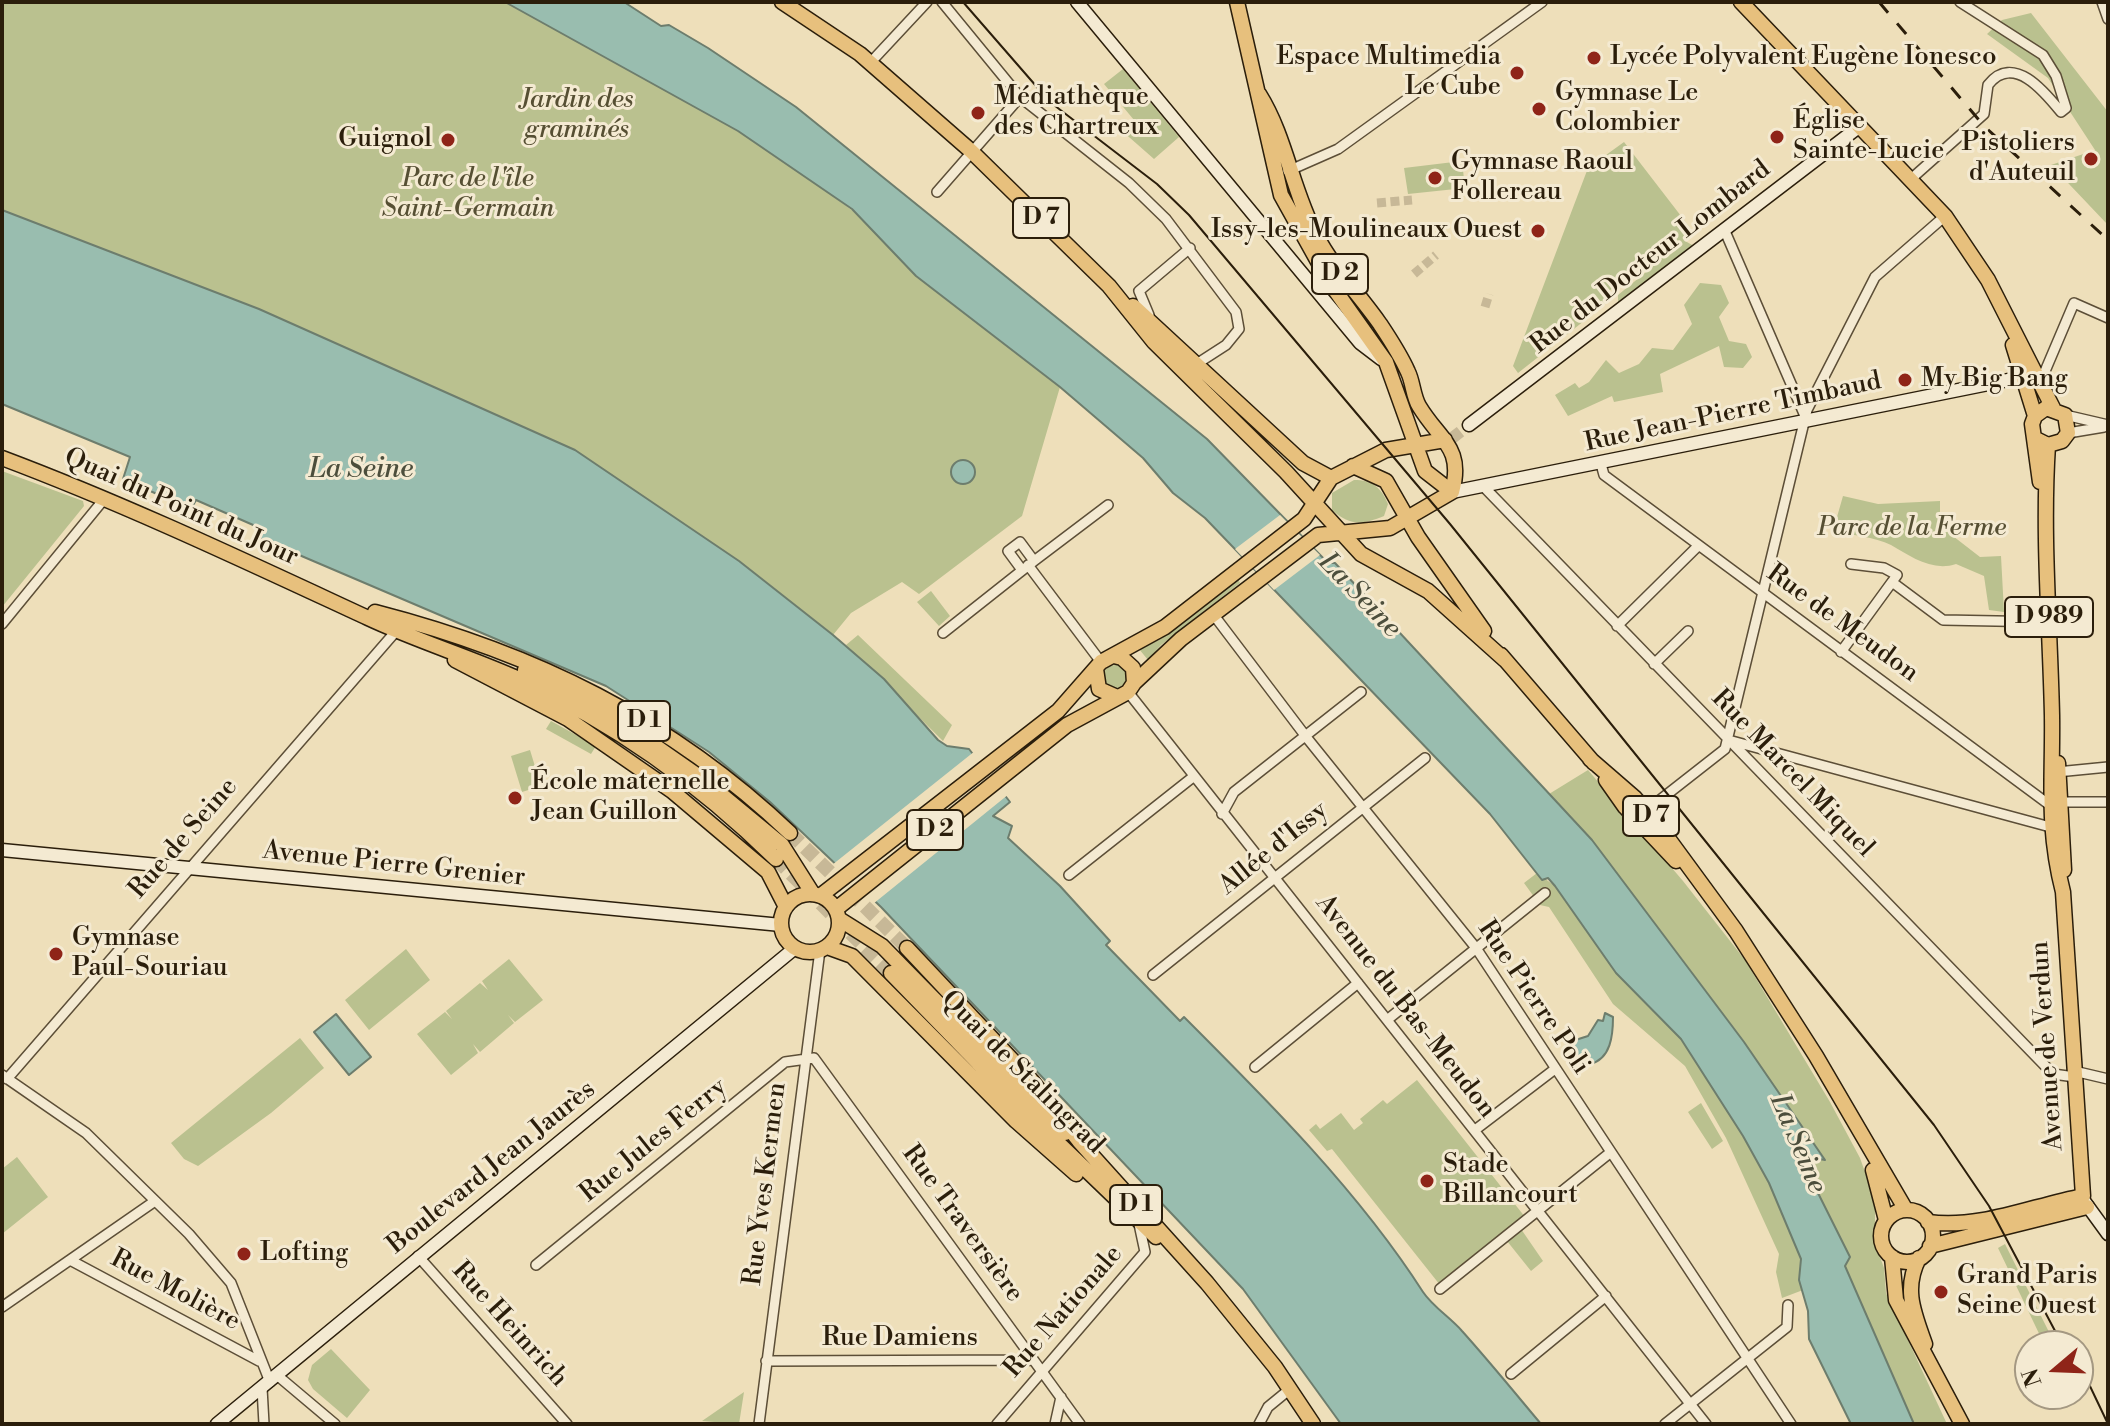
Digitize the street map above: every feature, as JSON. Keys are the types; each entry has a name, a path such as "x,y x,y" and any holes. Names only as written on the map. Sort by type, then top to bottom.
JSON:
{"main road":[{"name":"D 7","path":"782,2 871,62 971,151 1109,286 1303,463 1331,478"},
{"path":"1077,2 1360,343 1386,362"},
{"name":"D 2","path":"1237,2 1259,94 1283,172 1337,270 1379,324 1409,373 1418,405 1448,439"},
{"path":"1741,2 1945,216 1988,280 2040,383 2059,412 2068,433 2062,441 2048,445 2034,438 2032,424 2035,416 2005,317"},
{"name":"Rue du Docteur Lombard","path":"1469,425 1860,126"},
{"name":"D 2","path":"1283,172 1281,195 1309,246 1386,362 1413,444"},
{"name":"D 7","path":"1109,286 1154,342 1314,503"},
{"name":"Rue Jean-Pierre Timbaud","path":"1452,492 2023,377"},
{"path":"2035,416 2059,412"},
{"name":"Avenue de Verdun","path":"2034,438 2044,514 2052,719 2059,769 2057,817 2085,1202"},
{"path":"1126,691 1133,668 1128,661 1104,662 1099,689 1126,691 1181,639 1318,535 1342,533 1390,528 1452,492 1457,467 1448,439 1386,450 1331,478 1314,503 1342,533 1367,559 1428,591 1505,660"},
{"path":"1413,444 1425,471 1452,492"},
{"name":"Avenue de Verdun","path":"2044,514 2048,445"},
{"name":"Quai du Point du Jour","path":"2,458 105,498 397,630 442,646 554,696 637,746 743,826 778,861"},
{"path":"1353,466 1386,481 1407,519"},
{"name":"D 2","path":"816,895 844,877 1058,711 1104,662 1165,627 1304,519 1314,503"},
{"name":"D 7","path":"1407,519 1505,660 1641,814 1699,885 1772,984 1906,1210"},
{"name":"Quai du Point du Jour","path":"339,603 477,642"},
{"name":"D 1","path":"477,642 566,677 652,726 710,765 790,833"},
{"name":"D 1","path":"477,642 485,652 577,696 634,730 701,778 778,861 816,895"},
{"name":"D 2","path":"837,914 858,891 1067,725 1126,691"},
{"name":"Avenue de Verdun","path":"2052,719 2045,789 2057,817"},
{"name":"Avenue Pierre Grenier","path":"2,850 781,925"},
{"path":"778,861 786,907 781,925 788,942 795,948 824,948 837,935 837,914 816,895 798,897 786,907"},
{"name":"D 1","path":"837,914 882,946 889,971"},
{"name":"Boulevard Jean Jaurès","path":"217,1424 795,948"},
{"name":"D 1","path":"824,948 889,971 1059,1129 1079,1141"},
{"name":"D 1","path":"907,948 1032,1081 1079,1141"},
{"name":"Quai de Stalingrad","path":"889,971 1139,1224 1193,1268"},
{"name":"Quai de Stalingrad","path":"1079,1141 1193,1268 1290,1389 1313,1424"},
{"name":"D 7","path":"1864,1143 1886,1220"},
{"path":"1928,1222 1953,1225 1978,1222 2085,1202"},
{"path":"2085,1202 2108,1234"},
{"path":"1935,1370 1909,1292 1911,1274 1919,1258 1930,1246 2085,1202"},
{"path":"1919,1258 1905,1262 1892,1257 1882,1244 1886,1220 1906,1210 1916,1212 1928,1222 1932,1234 1930,1246"},
{"path":"1892,1257 1896,1300 1962,1424"},
{"path":"1945,1390 1956,1424"}],"street":[{"path":"871,62 927,2"},
{"path":"942,2 1020,97 1129,183 1190,248 1239,319 1233,338 1195,365"},
{"path":"1283,172 1338,149 1542,2"},
{"path":"1911,179 1979,120 1984,114 1988,85 1998,75 2013,73 2038,83 2061,112 2066,108 2056,76 2043,55 1960,2"},
{"path":"2102,2 2108,19"},
{"path":"937,192 1020,97"},
{"path":"1641,814 1725,749 1812,399 1875,277 1945,216"},
{"path":"1724,229 1806,419"},
{"path":"1152,322 1139,291 1190,248"},
{"path":"2040,383 2074,303 2108,318"},
{"path":"2059,412 2108,426"},
{"path":"2068,433 2108,426"},
{"name":"Rue de Meudon","path":"1601,464 1604,475 1841,652 2045,789"},
{"name":"Rue Marcel Miquel","path":"1484,487 2053,1074 2108,1079"},
{"path":"2,624 105,498"},
{"path":"943,633 1108,505"},
{"path":"1617,626 1698,546"},
{"path":"1841,652 1897,575 1884,568 1851,564"},
{"path":"1028,565 1104,662"},
{"path":"1892,582 1943,620 2049,622"},
{"name":"Rue Pierre Poli","path":"1213,614 1307,738 1476,948 1791,1424"},
{"name":"Rue de Seine","path":"5,1077 397,630"},
{"path":"1654,664 1688,631"},
{"name":"Avenue du Bas-Meudon","path":"1126,691 1692,1402 1706,1424"},
{"path":"1222,814 1234,792 1307,738 1361,692"},
{"path":"1729,740 2057,817 2108,802"},
{"path":"1754,767 1758,756 1766,750"},
{"name":"Allée d'Issy","path":"1153,975 1425,758"},
{"path":"2045,789 2059,769 2108,767"},
{"path":"1069,875 1193,777"},
{"path":"1205,791 1234,792"},
{"path":"1387,1020 1545,893"},
{"name":"Rue Yves Kermen","path":"759,1424 804,1059 824,948"},
{"path":"1255,1067 1358,983"},
{"name":"Rue Traversière","path":"804,1059 814,1058 1080,1424"},
{"name":"Rue Jules Ferry","path":"536,1265 785,1062 804,1059"},
{"path":"1475,1130 1555,1069"},
{"path":"5,1077 86,1133 155,1201 231,1283 259,1361 270,1382 335,1424"},
{"path":"1440,1289 1611,1152"},
{"path":"2,1307 155,1201"},
{"name":"Rue Nationale","path":"997,1424 1145,1252 1139,1224"},
{"name":"Rue Heinrich","path":"418,1256 567,1424"},
{"name":"Rue Molière","path":"70,1260 259,1361"},
{"path":"1511,1374 1606,1296"},
{"path":"1665,1424 1787,1327 1788,1305"},
{"name":"Rue Damiens","path":"766,1361 1033,1360"},
{"path":"264,1424 270,1382"},
{"path":"1259,1424 1268,1407 1290,1389"},
{"path":"1055,1424 1061,1397"}],"green space":[{"name":"Parc de l'île Saint-Germain","path":"2,2 505,2 738,131 810,179 865,220 916,276 1060,387 1022,516 919,594 902,582 851,613 833,635 739,561 575,450 259,309 2,210"},
{"path":"2031,13 2108,112 2107,224 2051,165 2095,150 2048,78 1987,34 2002,20"},
{"path":"1123,69 1179,137 1154,159 1121,130 1134,120 1104,84"},
{"path":"1624,142 1691,229 1685,241 1694,246 1618,303 1618,295 1662,259 1654,256 1609,291 1603,306 1518,373 1513,366 1588,168"},
{"name":"Gymnase Raoul Follereau","path":"1462,161 1465,188 1408,194 1404,168"},
{"path":"1700,283 1721,285 1729,303 1719,317 1729,341 1746,344 1752,357 1743,368 1724,367 1719,346 1660,374 1663,392 1614,402 1612,396 1568,416 1555,395 1575,383 1579,388 1589,382 1606,360 1619,373 1639,364 1652,348 1673,350 1692,324 1684,305"},
{"path":"2,471 83,501 84,506 2,607"},
{"path":"1354,480 1366,481 1379,489 1388,504 1384,516 1356,522 1332,510 1332,493"},
{"name":"Parc de la Ferme","path":"1843,496 1878,504 1940,501 1940,526 1980,557 2001,556 2004,612 1989,610 1984,576 1956,564 1930,564 1885,542 1833,531"},
{"path":"1238,579 1240,583 1161,645 1148,660 1139,649 1159,640"},
{"path":"931,591 950,616 939,626 917,602"},
{"path":"858,635 952,725 943,741 846,645"},
{"path":"1115,665 1124,668 1127,677 1124,686 1115,689 1106,686 1103,677 1106,668"},
{"path":"551,721 596,746 591,754 546,729"},
{"path":"530,750 541,786 522,792 511,756"},
{"path":"1588,770 1683,881 1745,960 1830,1102 1860,1158 1875,1200 1875,1243 1884,1268 1886,1293 1947,1424 1914,1424 1845,1266 1850,1257 1809,1175 1810,1162 1824,1158 1692,972 1622,881 1549,794"},
{"path":"1537,873 1555,886 1616,973 1681,1039 1715,1087 1769,1183 1801,1259 1799,1280 1803,1290 1782,1298 1776,1272 1779,1254 1726,1138 1685,1066 1613,1004 1549,907 1540,905 1524,883"},
{"path":"406,949 430,980 369,1030 345,1000"},
{"path":"509,959 543,1000 515,1022 508,1015 514,1023 480,1052 473,1044 478,1053 451,1075 417,1034 445,1012 452,1019 446,1011 480,983 488,990 482,981"},
{"path":"300,1038 324,1068 271,1113 198,1166 184,1159 171,1143"},
{"name":"Stade Billancourt","path":"1417,1080 1525,1217 1440,1285 1332,1149 1327,1151 1309,1130 1316,1124 1320,1129 1341,1113 1354,1130 1363,1123 1360,1119 1383,1100 1387,1104"},
{"path":"1701,1103 1723,1141 1712,1149 1688,1112"},
{"path":"17,1157 48,1197 2,1234 2,1169"},
{"path":"1521,1229 1543,1261 1531,1271 1507,1241"},
{"path":"2005,1244 2048,1330 2037,1330 1998,1248"},
{"path":"331,1349 370,1390 347,1418 313,1389 308,1380 312,1365"},
{"path":"744,1392 739,1424 702,1421"}],"water":[{"name":"La Seine","path":"505,2 624,2 661,26 669,25 708,48 796,107 1207,439 1328,563 1335,563 1592,840 1744,1042 1825,1160 1814,1158 1808,1168 1809,1175 1850,1257 1845,1266 1914,1424 1851,1424 1809,1339 1808,1311 1799,1280 1801,1259 1769,1183 1681,1039 1616,973 1555,886 1548,878 1542,880 1490,814 1205,518 1173,493 1143,458 1060,387 916,276 852,209 738,131"},
{"name":"La Seine","path":"2,210 259,309 575,450 739,561 833,635 884,679 938,740 947,746 969,749 1010,802 993,816 1012,826 1008,838 1060,886 1110,941 1106,945 1180,1021 1184,1017 1342,1183 1427,1297 1462,1331 1541,1424 1341,1424 1243,1289 881,907 770,802 709,752 606,686 257,537 260,528 196,500 191,509 123,479 130,457 2,404"},
{"path":"963,460 971,464 975,472 971,480 963,484 955,480 951,472 955,464"},
{"path":"1605,1013 1613,1017 1607,1052 1590,1064 1569,1054 1566,1043 1588,1036 1598,1020 1603,1021"},
{"path":"336,1014 371,1057 349,1075 314,1032"}],"pier":[{"path":"1280,515 1320,555 1274,590 1235,549"},
{"path":"975,751 1009,794 873,904 832,865"}],"tunnel":[{"path":"1377,203 1412,200"},
{"path":"1414,274 1436,255"},
{"path":"1485,307 1489,294"},
{"path":"1451,439 1469,425"},
{"path":"790,833 907,948"},
{"path":"776,859 891,973"}],"tram line":[{"path":"963,2 1050,102 1157,184 1189,215 1450,524 1934,1125 1989,1206 2055,1330"},
{"path":"2094,1395 2108,1424"}],"railway":[{"path":"1879,2 1984,126 2108,240"}],"place":[{"name":"Lycée Polyvalent Eugène Ionesco","path":"1594,58"},
{"name":"Espace Multimedia Le Cube","path":"1517,73"},
{"name":"Gymnase Le Colombier","path":"1539,109"},
{"name":"Médiathèque des Chartreux","path":"978,113"},
{"name":"Église Sainte-Lucie","path":"1777,137"},
{"name":"Guignol","path":"448,140"},
{"name":"Pistoliers d'Auteuil","path":"2091,159"},
{"name":"Gymnase Raoul Follereau","path":"1435,178"},
{"name":"Issy-les-Moulineaux Ouest","path":"1538,231"},
{"name":"My Big Bang","path":"1905,380"},
{"name":"École maternelle Jean Guillon","path":"515,798"},
{"name":"Gymnase Paul-Souriau","path":"56,954"},
{"name":"Stade Billancourt","path":"1427,1181"},
{"name":"Lofting","path":"244,1254"},
{"name":"Grand Paris Seine Ouest","path":"1941,1292"}],"park label":[{"name":"Jardin des graminés","path":"577,116"}]}
